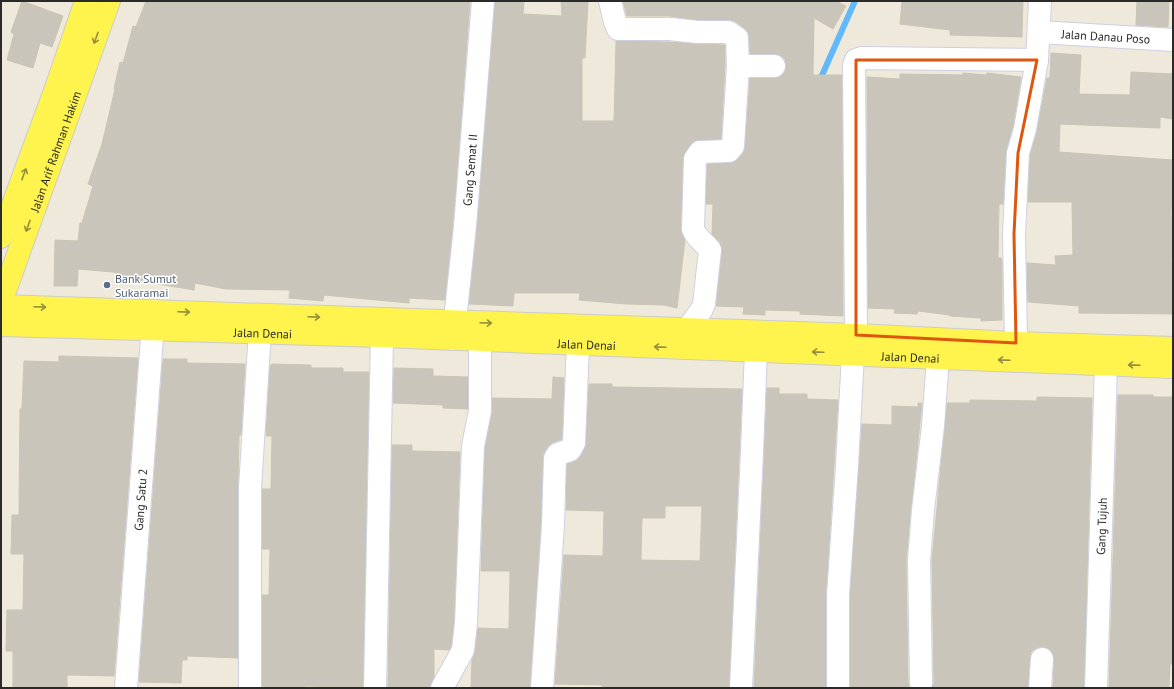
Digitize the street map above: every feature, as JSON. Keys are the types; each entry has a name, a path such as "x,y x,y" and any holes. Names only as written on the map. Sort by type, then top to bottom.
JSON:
{"main road":[{"name":"Jalan Arif Rahman Hakim","path":"1,237 56,88 86,1"},
{"name":"Jalan Arif Rahman Hakim","path":"1,302 110,1"},
{"name":"Jalan Denai","path":"1,306 153,320 854,345 938,358 1173,367"},
{"name":"Jalan Denai","path":"1,325 153,320"},
{"name":"Jalan Denai","path":"261,324 382,336 454,330 480,340 578,344 686,339 756,350 854,345 1016,343 1173,348"}],"street":[{"name":"Gang Semat II","path":"454,330 465,226 483,1"},
{"path":"610,1 618,29 670,29 697,32 728,32 737,38 738,66 733,146 729,151 700,152 695,159 693,229 695,235 706,244 710,250 702,308 686,339"},
{"path":"1016,343 1014,234 1018,153 1025,129 1037,60 1040,1"},
{"name":"Jalan Danau Poso","path":"1039,32 1173,40"},
{"path":"838,688 838,595 854,345 854,64 856,60 862,58 1037,60"},
{"path":"738,66 774,66"},
{"name":"Gang Satu 2","path":"126,688 153,320"},
{"path":"250,688 250,488 261,324"},
{"path":"375,688 382,336"},
{"path":"442,688 463,650 466,622 473,446 480,411 480,340"},
{"path":"542,688 553,525 555,458 558,454 570,450 574,443 578,344"},
{"path":"741,688 756,350"},
{"path":"922,683 919,560 923,510 933,426 938,358"},
{"name":"Gang Tujuh","path":"1096,688 1106,364"},
{"path":"1040,688 1042,659"}],"highlighted area":[{"path":"856,60 1037,60 1018,153 1014,234 1016,343 856,335"}],"building":[{"path":"22,1 63,16 52,47 40,43 33,68 7,60 14,34 11,32"},
{"path":"146,1 470,1 453,225 445,300 409,298 409,303 324,295 323,301 289,298 290,290 226,289 195,283 194,290 146,282 113,272 78,269 77,286 54,286 55,240 78,241 80,223 82,223 93,186 88,184 102,144 120,62 123,63 133,26 136,27"},
{"path":"495,1 524,1 523,14 562,16 561,1 588,1 585,58 582,58 582,121 614,121 616,41 725,45 721,139 694,141 685,152 683,158 681,229 685,240 677,308 664,305 626,304 579,300 580,293 514,293 513,306 469,304 477,227"},
{"path":"623,1 836,1 846,6 833,29 814,18 813,75 842,75 843,316 800,314 800,311 765,310 765,315 743,314 744,307 716,306 722,251 720,242 712,234 713,204 706,204 707,164 734,162 743,154 745,147 750,78 780,77 785,72 785,59 780,55 774,54 750,54 748,32 735,21 698,20 670,16 627,16"},
{"path":"902,1 1023,1 1022,37 950,35 950,30 900,24"},
{"path":"1137,1 1169,1 1168,27 1136,25"},
{"path":"1051,53 1081,55 1079,94 1130,95 1131,72 1173,74 1173,119 1160,117 1160,128 1060,124 1059,152 1173,160 1171,217 1173,217 1173,241 1171,262 1173,262 1173,314 1079,313 1079,306 1028,302 1027,263 1056,265 1055,256 1073,255 1072,202 1028,202 1030,155 1037,131 1047,78 1050,78"},
{"path":"963,73 986,75 987,73 1021,77 1013,126 1006,152 1003,204 999,204 998,258 1001,258 1002,261 1002,320 981,321 981,318 950,316 918,311 917,314 894,313 895,309 868,308 867,77 900,79 900,74 963,75"},
{"path":"59,356 138,358 114,676 67,675 67,688 13,688 13,651 6,651 7,610 23,610 24,554 11,554 12,515 19,515 20,409 22,409 24,361 59,362"},
{"path":"163,359 187,359 187,363 245,364 241,435 239,435 238,658 187,656 187,660 182,660 181,683 139,682"},
{"path":"270,365 311,365 311,368 343,368 343,372 369,372 363,688 306,686 305,688 262,688 262,595 269,595 270,549 262,549 262,489 271,489 272,436 266,436"},
{"path":"394,368 433,369 433,376 468,377 468,409 443,408 443,405 393,403"},
{"path":"553,377 564,378 562,439 548,446 543,458 541,524 530,688 471,688 472,660 475,651 478,628 509,629 510,571 481,571 485,447 492,413 492,398 552,399"},
{"path":"589,384 612,384 612,387 742,389 729,688 602,688 602,685 555,684 564,555 603,556 604,511 566,510 567,464 574,462 580,457 586,444","holes":["665,506 702,506 700,561 641,560 642,518 665,518"]},
{"path":"767,388 779,388 779,394 807,394 807,399 838,400 826,594 826,688 754,688"},
{"path":"1118,395 1153,395 1153,397 1173,397 1173,664 1170,664 1169,688 1109,688"},
{"path":"1037,397 1092,398 1084,688 1053,688 1053,654 1049,649 1042,647 1036,648 1031,652 1028,688 932,688 934,683 932,560 947,403 970,403 970,400 1037,401"},
{"path":"918,403 922,403 906,560 908,683 910,688 850,688 850,595 862,424 892,425 892,406 918,407"},
{"path":"392,445 412,445 412,451 460,452 454,622 451,646 449,650 434,649 434,678 430,688 388,688"}],"waterway":[{"path":"819,82 855,1"}],"place":[{"name":"Bank Sumut Sukaramai","path":"107,285"}]}
